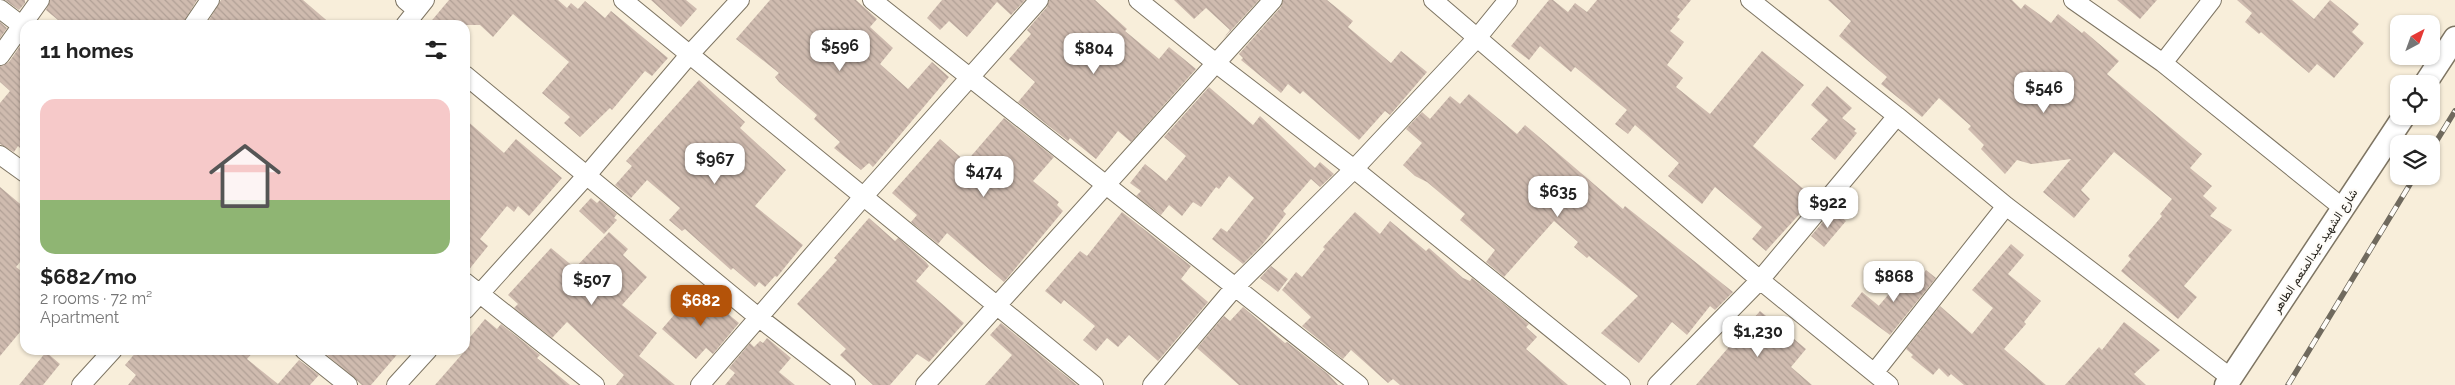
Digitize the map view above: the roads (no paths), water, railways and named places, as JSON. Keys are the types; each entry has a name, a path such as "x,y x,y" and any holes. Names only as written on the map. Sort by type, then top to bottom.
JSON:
{"street":[{"path":"25,20 40,0"},
{"path":"196,20 210,0"},
{"path":"623,0 1094,385"},
{"path":"470,305 587,175 690,54 740,0"},
{"path":"872,0 1359,385"},
{"path":"700,385 863,197 1039,0"},
{"path":"1138,0 1217,64 1354,169 1621,385"},
{"path":"925,385 1273,0"},
{"path":"1433,0 1760,280 1889,385"},
{"path":"1152,385 1235,287 1354,169 1477,38 1508,0"},
{"path":"1750,0 2229,382"},
{"path":"2073,0 2163,63 2343,208"},
{"path":"2163,63 2212,0"},
{"path":"408,20 416,3"},
{"path":"0,9 20,24"},
{"path":"0,56 20,26"},
{"path":"2431,75 2455,38"},
{"path":"470,79 758,317 846,385"},
{"path":"1657,385 1760,280 1897,116"},
{"name":"شارع الشهيد عبدالمنعم الطاهر","path":"2229,382 2398,125"},
{"path":"0,155 20,169"},
{"path":"1874,372 2006,206"},
{"path":"470,287 595,385"},
{"path":"81,385 108,355"},
{"path":"310,355 348,385"},
{"path":"396,385 423,355"}],"railway":[{"path":"2440,135 2455,111"},
{"path":"2288,385 2410,185"}]}
